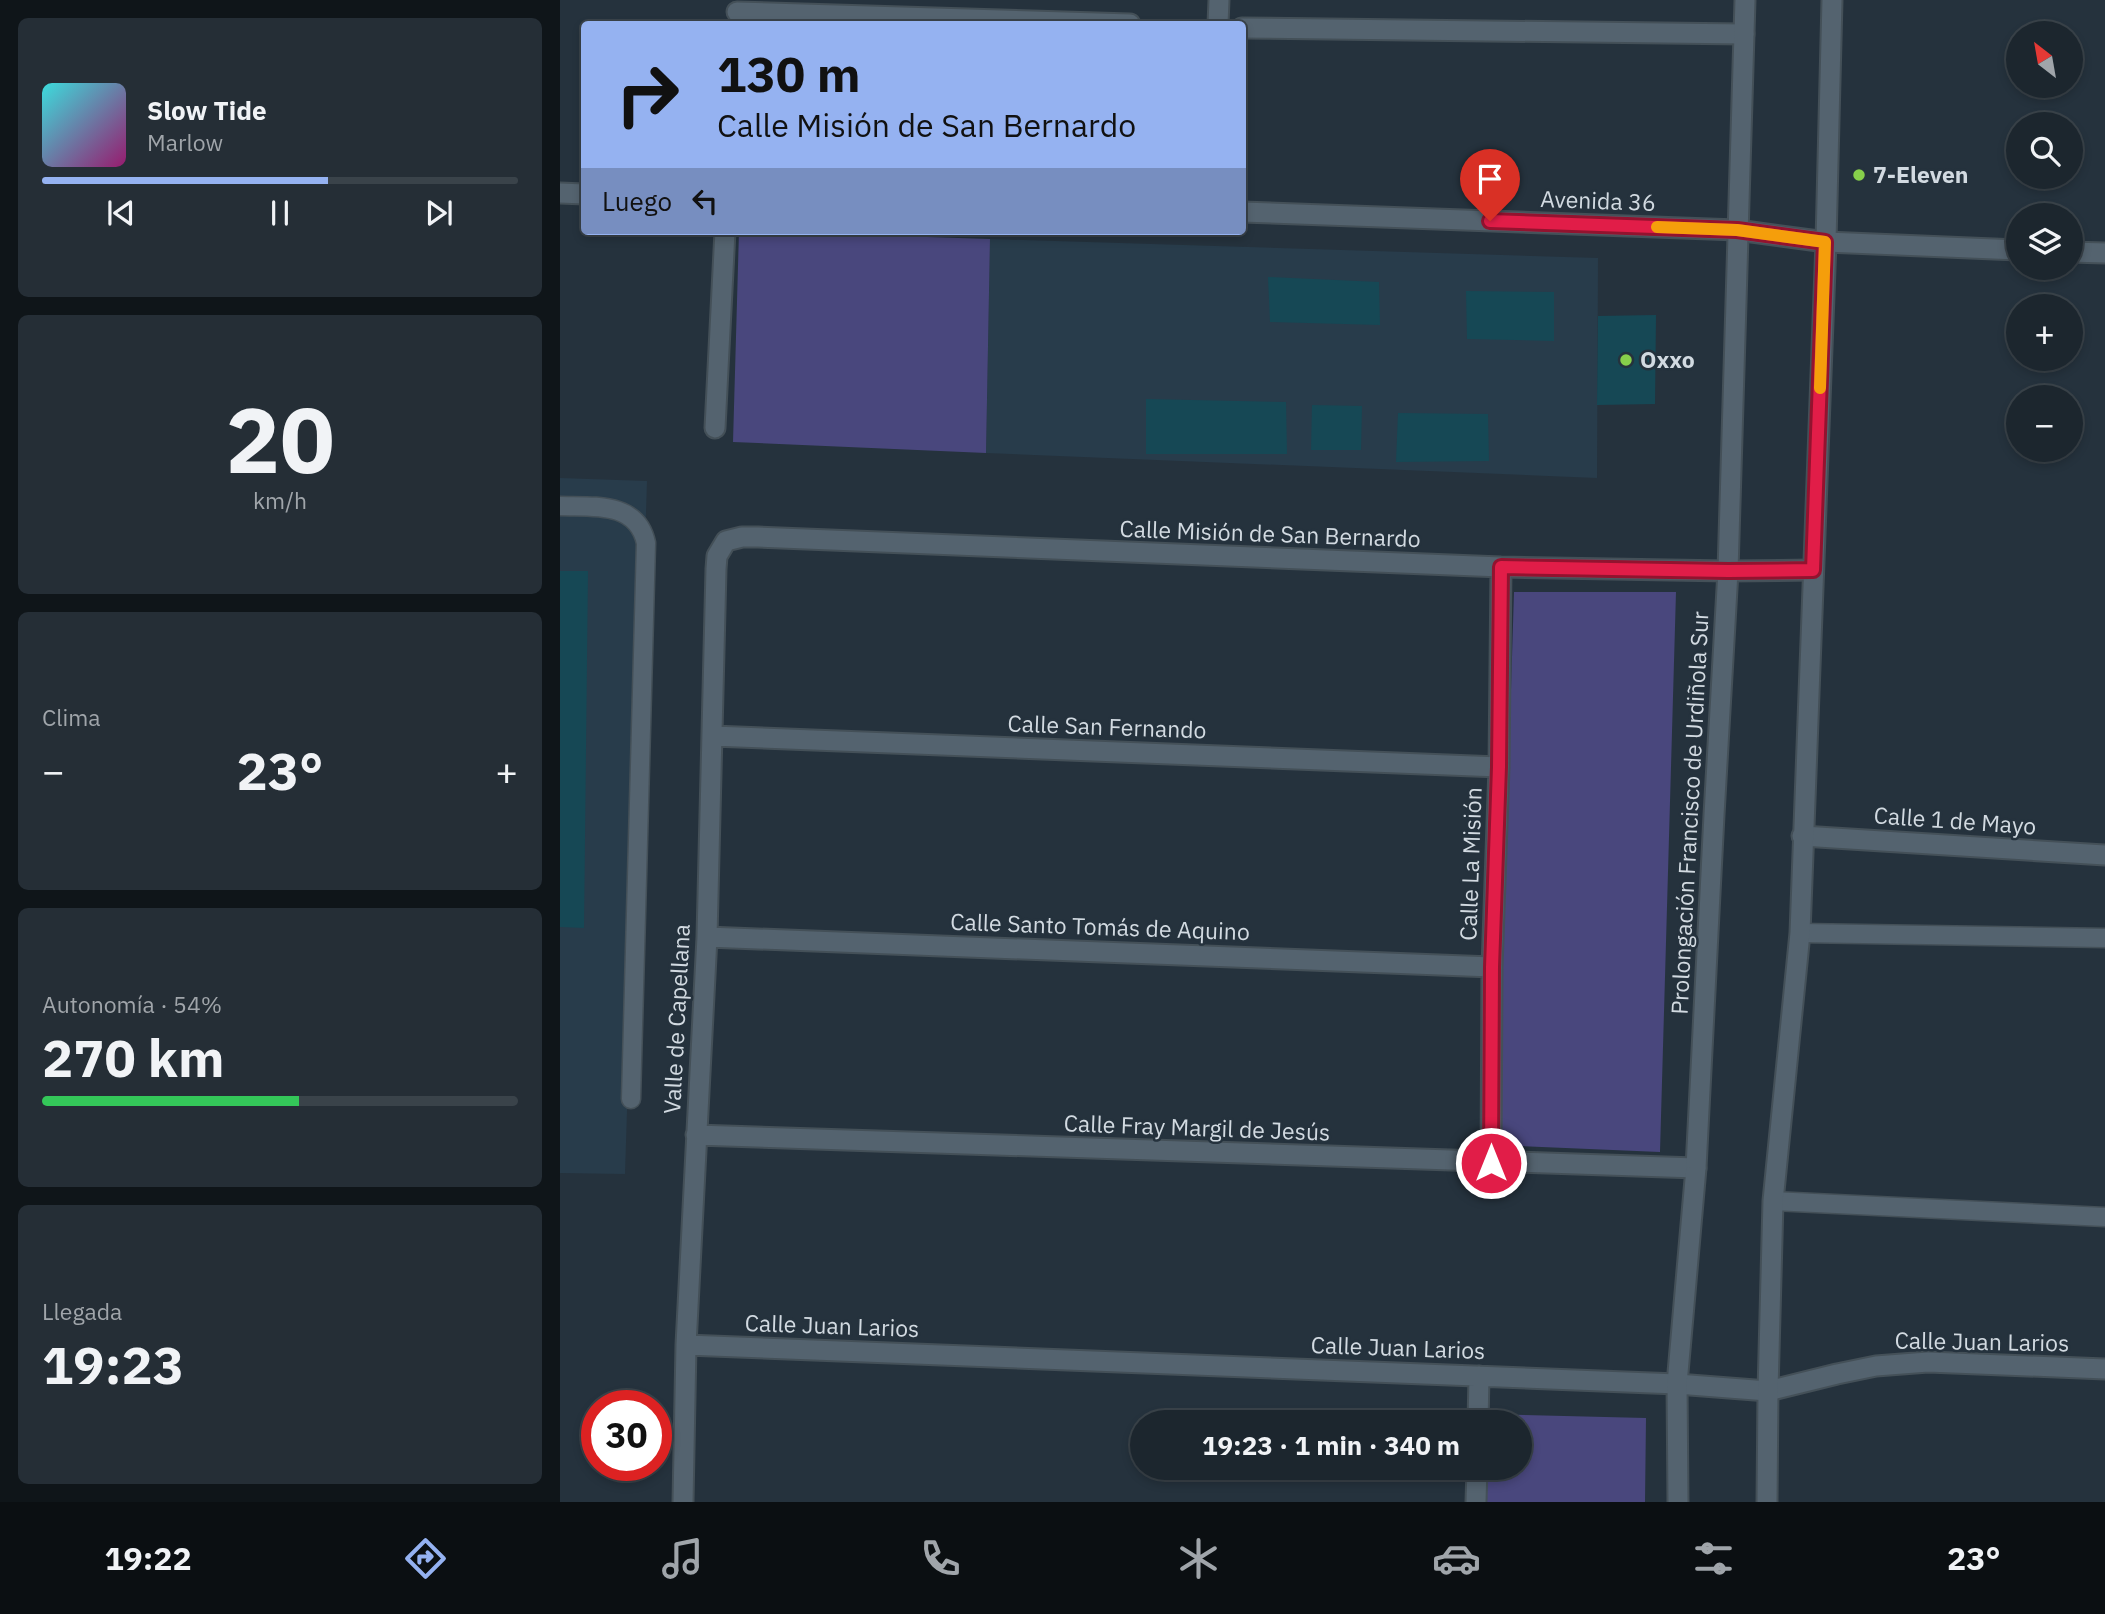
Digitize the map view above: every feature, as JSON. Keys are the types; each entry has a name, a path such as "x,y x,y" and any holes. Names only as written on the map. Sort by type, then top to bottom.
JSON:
{"street":[{"path":"1218,21 1219,0"},
{"name":"Prolongación Francisco de Urdiñola Sur","path":"1678,1502 1677,1384 1696,1168 1728,571 1745,0"},
{"path":"1767,1502 1773,1201 1800,933 1832,0"},
{"path":"737,12 1032,21"},
{"path":"1246,28 1744,34"},
{"path":"560,193 581,194"},
{"name":"Avenida 36","path":"1246,212 1737,230 1825,242 2006,250"},
{"path":"715,428 725,235"},
{"path":"2083,252 2105,253"},
{"name":"Calle Misión de San Bernardo","path":"726,541 758,537 1501,567 1813,570"},
{"name":"Valle de Capellana","path":"682,1502 686,1345 706,937 716,569 718,556 726,541"},
{"name":"Calle La Misión","path":"1491,1163 1492,967 1499,767 1501,567"},
{"name":"Calle San Fernando","path":"713,736 1499,767"},
{"name":"Calle 1 de Mayo","path":"1802,836 2105,855"},
{"name":"Calle Santo Tomás de Aquino","path":"706,937 1492,967"},
{"name":"Calle Fray Margil de Jesús","path":"696,1135 1696,1168"},
{"name":"Calle Juan Larios","path":"686,1345 1677,1384 1768,1391 1876,1366 1928,1362 2105,1369"},
{"path":"1478,1410 1479,1376"},
{"path":"1476,1502 1477,1480"}],"lane":[{"path":"560,506 607,507 623,512 636,521 646,542 631,1099"},
{"path":"1800,933 2105,938"},
{"path":"1773,1201 2105,1217"}],"shaded area":[{"path":"739,235 990,239 986,453 733,442"},
{"path":"990,239 1598,258 1597,478 986,453"},
{"path":"560,478 647,481 625,1174 560,1173"},
{"path":"1514,592 1676,592 1660,1152 1497,1145"},
{"path":"1532,1415 1646,1418 1645,1502 1482,1502 1483,1480 1532,1480"}],"building":[{"path":"1268,277 1379,282 1380,325 1270,322"},
{"path":"1466,291 1554,292 1554,341 1467,339"},
{"name":"Oxxo","path":"1656,315 1655,404 1597,405 1598,316"},
{"path":"1146,399 1286,402 1287,454 1146,454"},
{"path":"1312,405 1362,406 1361,450 1311,450"},
{"path":"1398,413 1488,414 1489,461 1396,462"},
{"path":"560,571 588,571 584,928 560,927"}],"slow traffic":[{"path":"1657,227 1737,230 1825,242 1820,388"}],"place":[{"name":"7-Eleven","path":"1859,175"},
{"name":"Oxxo","path":"1626,360"}],"route":[{"path":"1490,221 1737,230 1825,242 1813,570 1501,567 1499,767 1492,967 1491,1163"}]}
